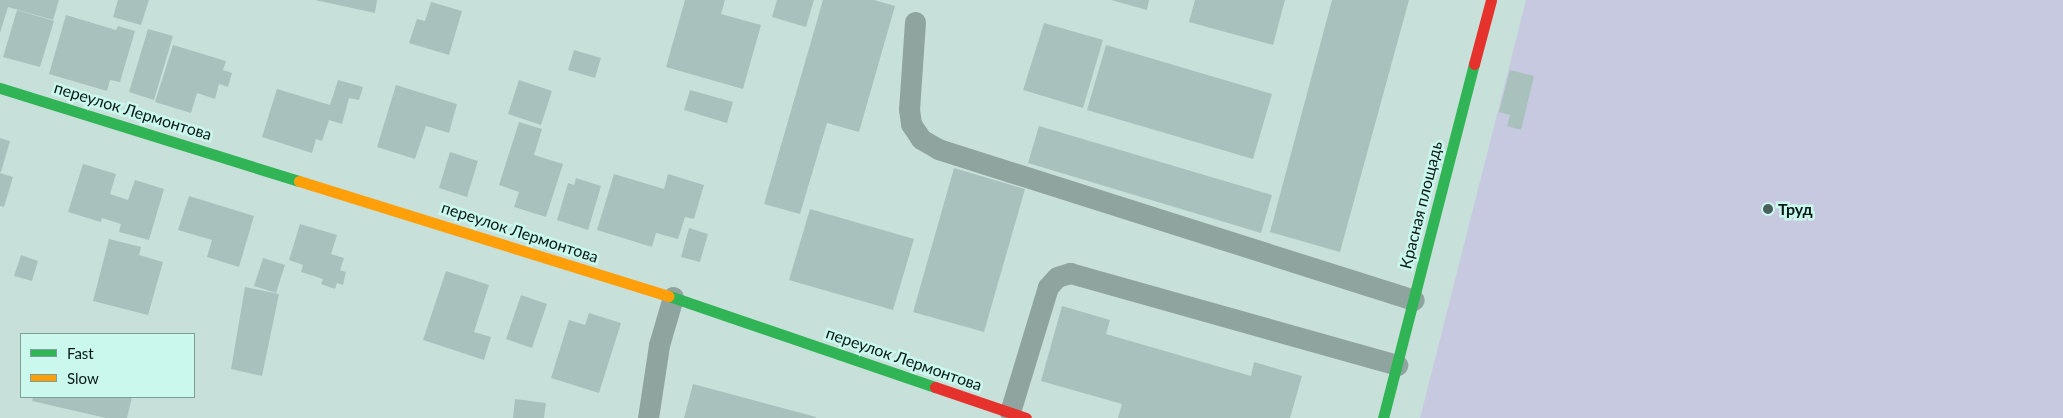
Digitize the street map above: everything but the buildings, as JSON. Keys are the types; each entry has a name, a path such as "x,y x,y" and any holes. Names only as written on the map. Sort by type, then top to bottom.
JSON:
{"street":[{"name":"Красная площадь","path":"1383,418 1491,0"},
{"name":"переулок Лермонтова","path":"0,88 673,297 1018,415"}],"lane":[{"path":"915,22 910,116 921,139 938,149 1414,300"},
{"path":"1018,415 1048,287 1057,277 1070,273 1397,366"},
{"path":"648,418 659,345 673,297"}],"shaded area":[{"name":"Труд","path":"1526,0 2063,0 2063,418 1420,418"}],"traffic: fast":[{"path":"1383,418 1474,64"},
{"path":"0,88 299,181"},
{"path":"669,296 935,387"}],"traffic: slow":[{"path":"299,181 669,296"}],"traffic: jam":[{"path":"1474,64 1491,0"},
{"path":"935,387 1026,418"}],"place":[{"name":"Труд","path":"1768,209"}]}
